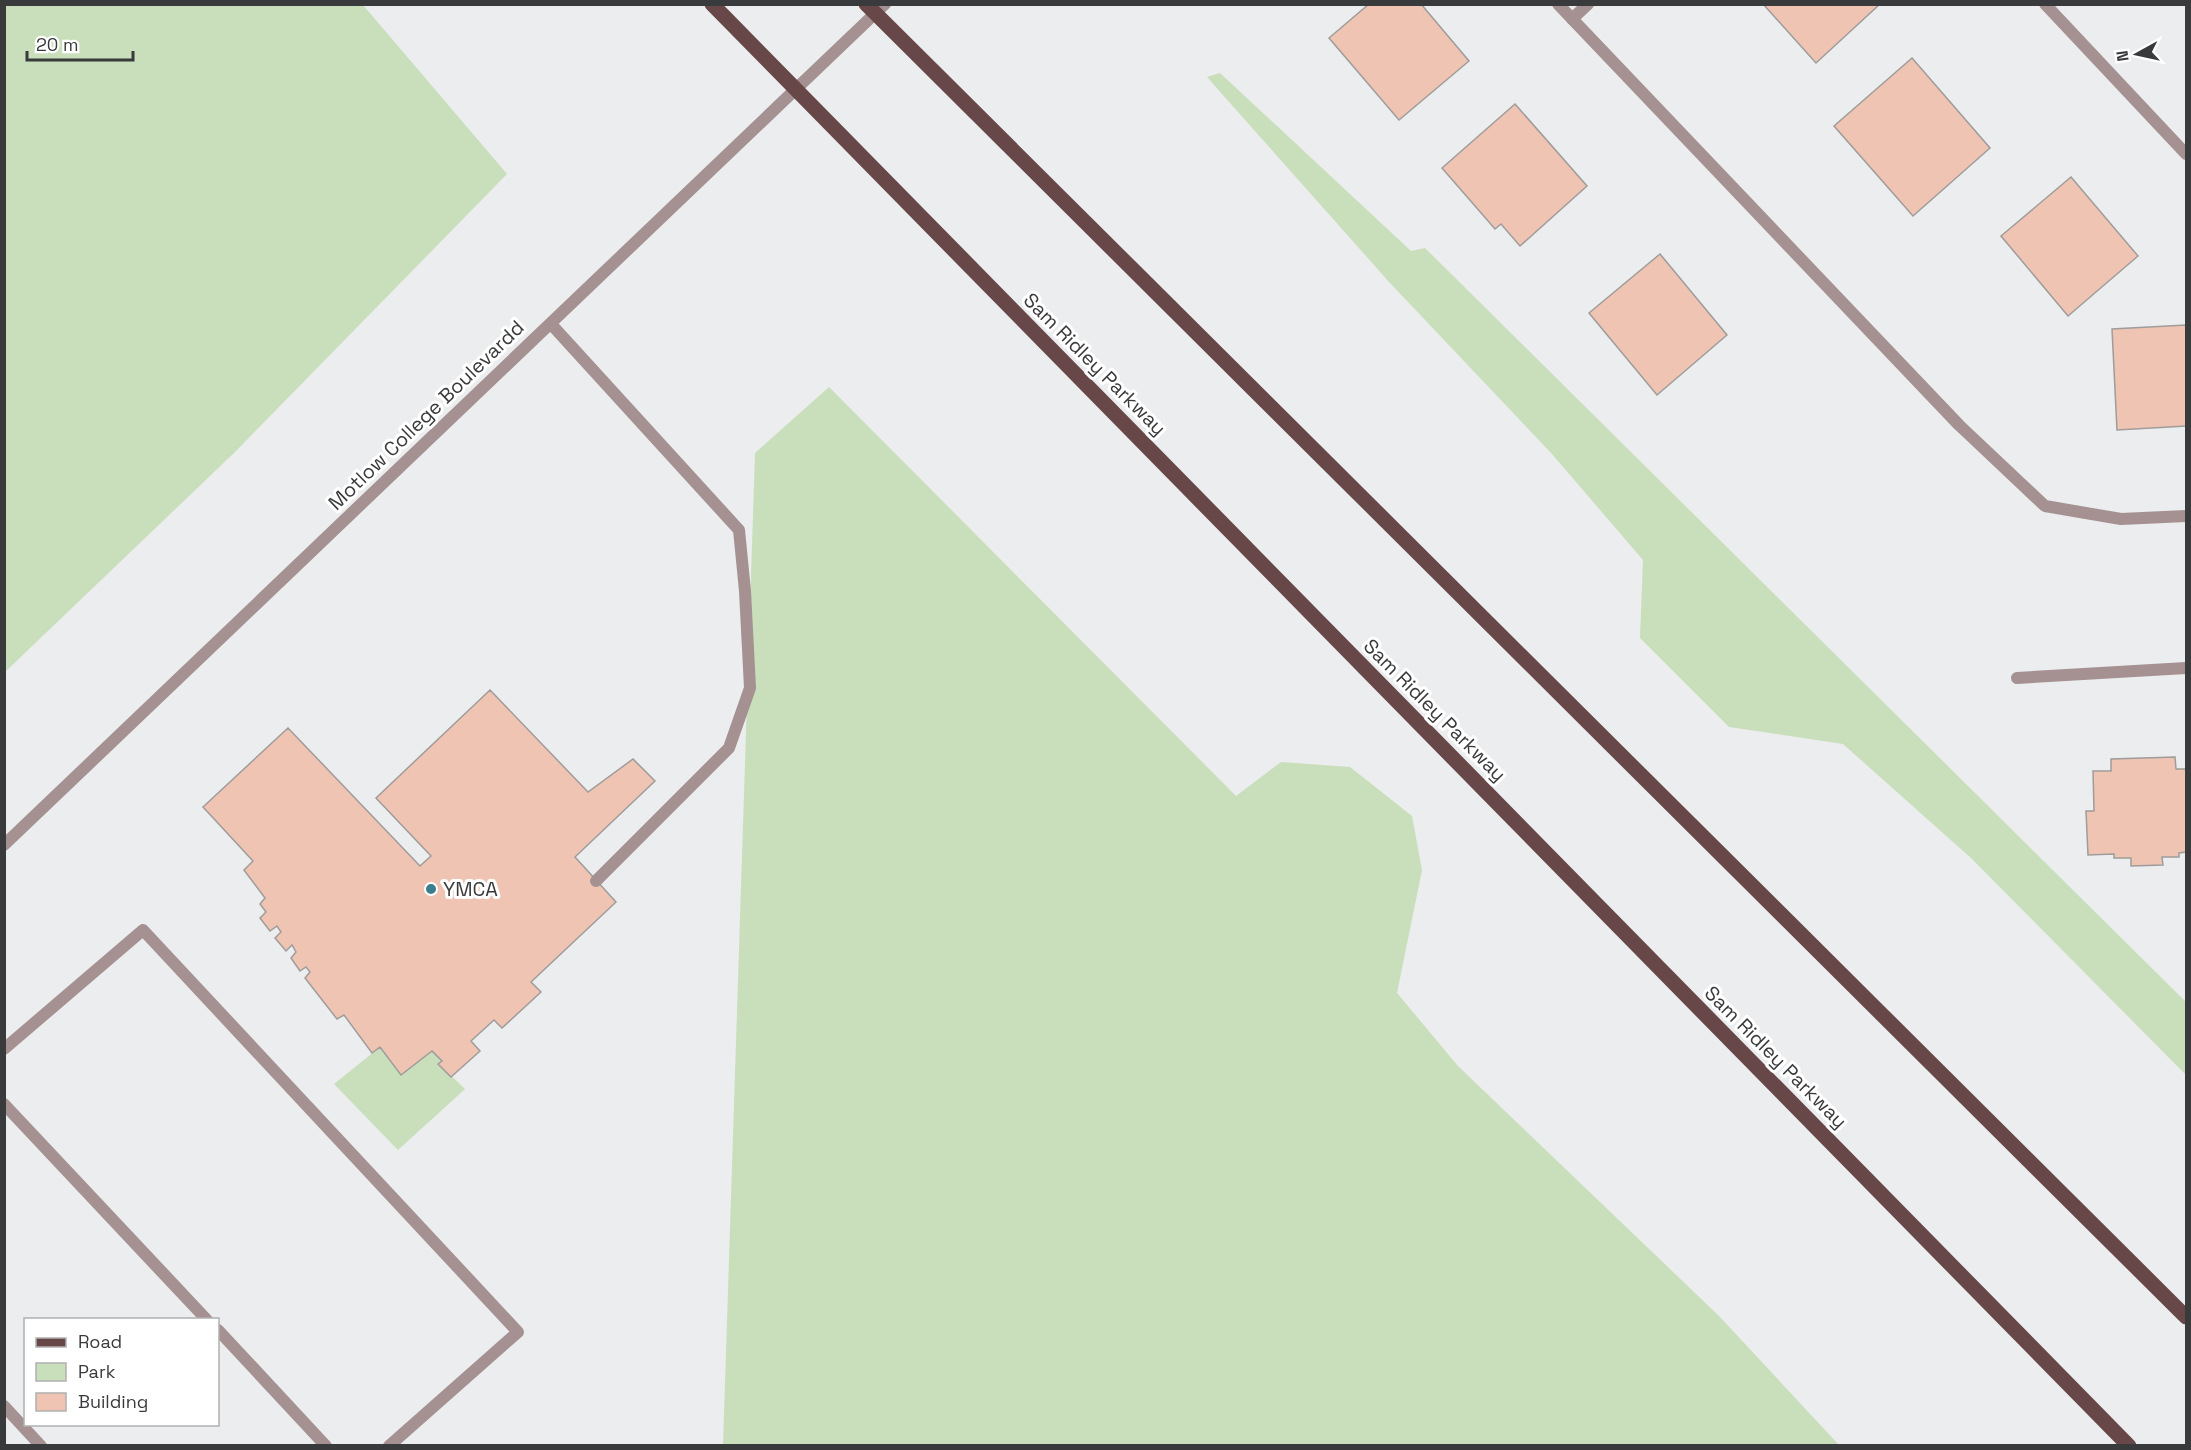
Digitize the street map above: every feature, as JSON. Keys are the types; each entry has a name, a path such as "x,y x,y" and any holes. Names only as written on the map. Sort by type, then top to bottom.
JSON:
{"main road":[{"name":"Sam Ridley Parkway","path":"712,4 2129,1446"},
{"path":"876,8 2187,1317"}],"street":[{"path":"1558,4 1959,425 2045,506 2121,519 2187,516"},
{"path":"1572,19 1588,4"},
{"path":"2045,4 2187,154"},
{"name":"Motlow College Boulevardd","path":"4,845 551,324 876,8"},
{"path":"551,324 739,530 745,591 750,688 729,748 597,881"},
{"path":"2017,678 2187,668"},
{"path":"4,1049 142,930 518,1332 389,1446"},
{"path":"4,1104 205,1318"},
{"path":"219,1331 326,1446"},
{"path":"4,1406 41,1446"}],"green space":[{"path":"5,4 363,5 507,174 235,452 5,672"},
{"path":"1220,73 1411,251 1425,248 2186,1002 2186,1075 1971,858 1843,744 1729,727 1640,638 1643,560 1552,454 1390,283 1207,77"},
{"path":"829,387 1236,796 1281,762 1350,767 1412,816 1422,870 1397,993 1458,1066 1719,1316 1839,1445 723,1446 755,453"},
{"path":"380,1047 401,1075 432,1051 442,1061 439,1064 465,1089 398,1150 334,1084"}],"building":[{"path":"1369,4 1421,4 1469,61 1399,120 1329,38"},
{"path":"1763,4 1880,4 1816,63"},
{"path":"1912,58 1990,148 1913,216 1834,126"},
{"path":"1515,104 1587,186 1520,246 1501,224 1495,229 1442,168"},
{"path":"2071,177 2138,256 2068,316 2001,236"},
{"path":"1660,254 1727,335 1657,395 1589,313"},
{"path":"2186,325 2186,426 2117,430 2112,329"},
{"name":"YMCA","path":"490,690 588,792 633,759 655,781 575,857 616,902 531,982 541,992 502,1028 494,1020 471,1041 480,1051 451,1077 438,1064 442,1061 432,1051 401,1075 380,1047 372,1053 344,1015 337,1019 305,978 310,972 306,967 300,971 291,958 296,952 292,945 286,951 275,938 281,932 277,926 270,931 260,918 266,912 260,904 265,898 244,870 253,861 203,807 288,728 420,866 431,856 376,798"},
{"path":"2175,757 2176,769 2186,769 2186,852 2179,853 2179,857 2162,857 2163,865 2131,866 2131,858 2114,858 2114,854 2088,855 2086,811 2094,811 2093,771 2111,771 2111,759"}],"place":[{"name":"YMCA","path":"431,889"}]}
